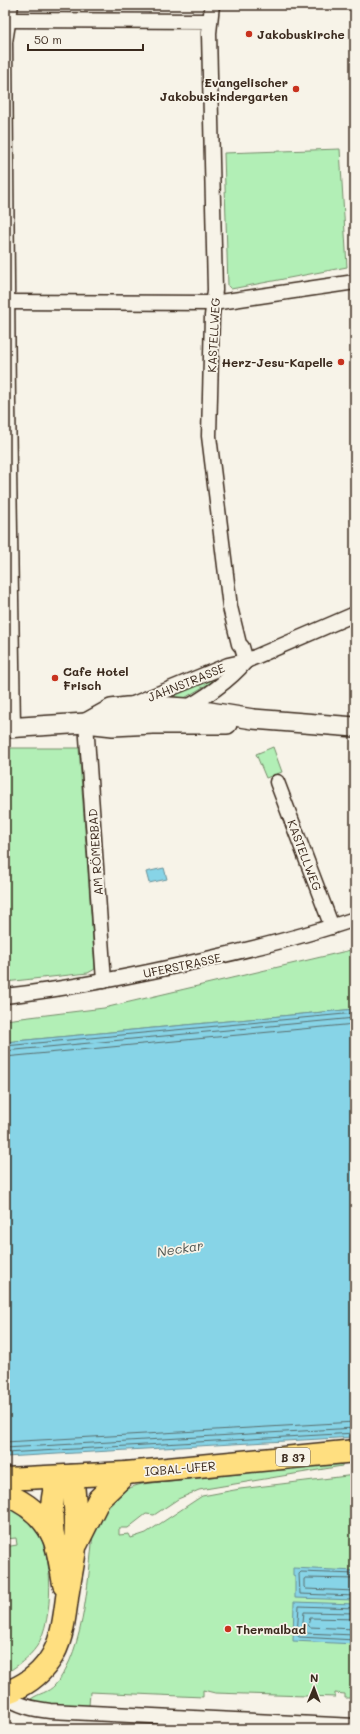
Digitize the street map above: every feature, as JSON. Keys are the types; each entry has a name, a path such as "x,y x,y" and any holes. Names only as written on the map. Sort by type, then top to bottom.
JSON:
{"main road":[{"name":"IQBAL-UFER","path":"5,1480 126,1473 355,1451"},
{"path":"75,1546 99,1499 126,1473"},
{"path":"64,1477 54,1491 50,1516 67,1597"},
{"path":"5,1694 25,1684 42,1669 49,1661 59,1641 75,1546 75,1502 64,1477"},
{"path":"5,1494 26,1505 38,1516 53,1536"}],"street":[{"path":"9,728 5,42 11,5"},
{"name":"KASTELLWEG","path":"212,5 210,21 215,290 212,316 209,436 230,607 239,644 242,647 246,661"},
{"path":"8,20 210,21"},
{"path":"7,302 213,303 355,282"},
{"name":"JAHNSTRASSE","path":"128,707 228,666 246,661 355,614"},
{"name":"JAHNSTRASSE","path":"9,728 86,723 113,726 153,724 192,705 236,674 246,661"},
{"name":"JAHNSTRASSE","path":"86,723 110,709 128,707 185,708"},
{"path":"185,708 253,719 355,727"},
{"path":"153,724 220,725 253,719"},
{"name":"AM RÖMERBAD","path":"86,723 104,981"},
{"name":"KASTELLWEG","path":"278,782 332,927"},
{"name":"UFERSTRASSE","path":"5,996 104,981 179,966 249,950 332,927 355,919"},
{"path":"5,1694 14,1702 32,1709 152,1723 355,1726"}],"green space":[{"path":"340,149 347,267 231,289 228,286 224,153"},
{"path":"232,670 176,703 158,702"},
{"path":"273,747 282,772 266,778 256,754"},
{"path":"5,748 79,748 95,969 88,973 5,982"},
{"path":"355,949 355,1009 5,1042 5,1020 104,1008"},
{"name":"Thermalbad","path":"342,1463 342,1466 199,1490 178,1499 154,1515 146,1514 128,1528 119,1528 119,1535 129,1534 131,1538 146,1533 202,1496 240,1489 355,1475 355,1694 353,1694 353,1698 345,1698 345,1694 335,1693 335,1697 215,1693 203,1690 203,1697 90,1692 89,1706 34,1704 31,1702 31,1699 49,1690 55,1685 65,1670 80,1630 88,1585 94,1523 102,1509 120,1493 142,1484"},
{"path":"5,1504 22,1514 31,1522 42,1539 49,1570 50,1587 47,1620 43,1634 37,1646 27,1658 5,1674 5,1547 17,1545 16,1538 5,1539"}],"water":[{"path":"164,868 167,879 149,883 146,872"},
{"name":"Neckar","path":"355,1009 355,1437 5,1457 5,1042"},
{"path":"293,1568 355,1571 355,1600 295,1598 295,1577 293,1576"},
{"path":"294,1602 355,1604 355,1644 293,1641"}],"place":[{"name":"Jakobuskirche","path":"249,34"},
{"name":"Evangelischer Jakobuskindergarten","path":"296,89"},
{"name":"Herz-Jesu-Kapelle","path":"341,362"},
{"name":"Cafe Hotel Frisch","path":"55,678"},
{"name":"Thermalbad","path":"228,1629"}]}
